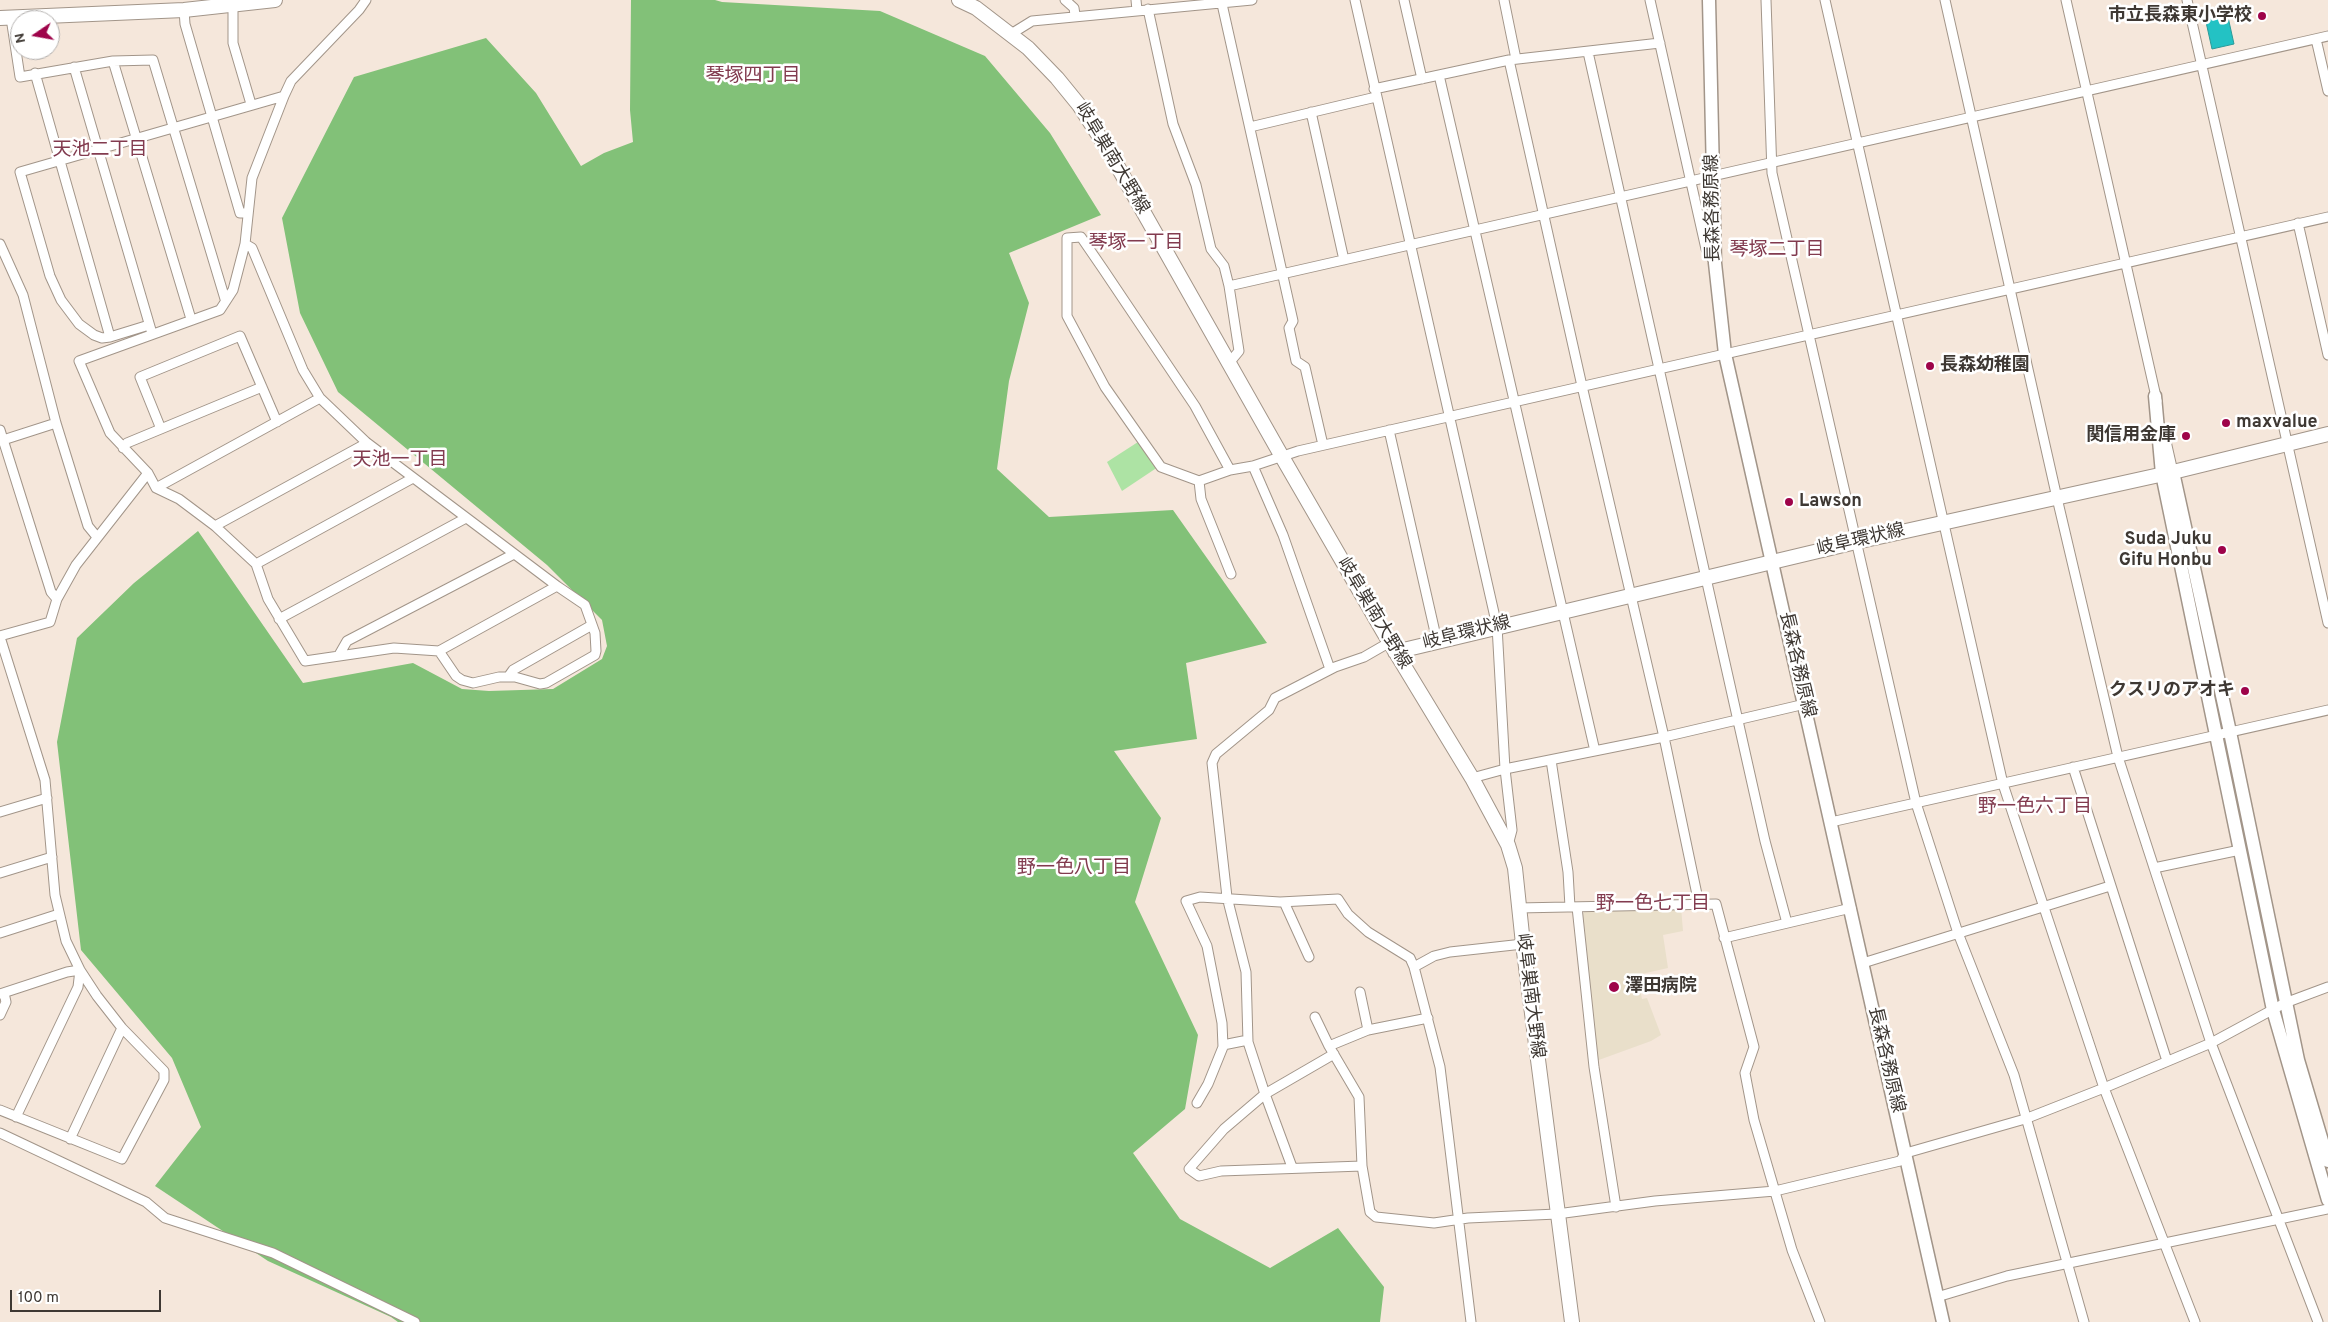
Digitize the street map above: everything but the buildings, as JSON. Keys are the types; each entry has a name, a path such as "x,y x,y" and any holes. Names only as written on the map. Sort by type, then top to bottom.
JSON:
{"main road":[{"path":"5,18 184,10 276,0"},
{"name":"岐阜巣南大野線","path":"959,0 976,8 1011,34 1057,78 1080,105 1110,153 1280,455 1392,647 1472,778 1508,845 1515,868 1522,944 1572,1322"},
{"name":"岐阜環状線","path":"1392,647 1436,641 1856,542 2168,473 2328,434"}],"street":[{"path":"284,96 20,172 50,276 61,300 79,324 94,335 102,338 151,329 220,310 225,299 233,290 244,244 252,178 284,96 292,81 366,0"},
{"path":"1065,0 1074,8 1076,15"},
{"path":"1136,0 1137,10"},
{"path":"1011,34 1032,21 1076,15 1252,0"},
{"path":"1354,0 1497,626 1505,769 1512,830 1508,845"},
{"path":"1404,0 1422,79"},
{"path":"1504,0 1512,60 1544,214 1664,737 1699,904"},
{"path":"1650,0 1706,249 1715,263"},
{"name":"長森各務原線","path":"1709,0 1715,263 1725,354 1864,963 1943,1322"},
{"path":"1766,0 1772,173 1916,804 1958,933 2014,1074 2084,1322"},
{"path":"1825,0 2003,784 2104,1088 2195,1322"},
{"path":"1945,0 2057,498 2118,757 2211,1043 2318,1322"},
{"path":"2066,0 2155,396 2215,736 2273,1010 2328,1200"},
{"path":"2187,0 2242,236 2328,623"},
{"path":"1222,4 1294,321 1289,328 1296,361 1306,367 1323,446"},
{"path":"233,5 233,43 252,104"},
{"path":"1148,9 1173,124 1196,185 1211,249 1224,266 1229,286 1239,351 1229,363"},
{"path":"184,10 185,24 240,213 248,213"},
{"path":"5,18 20,78 35,73 113,61 153,60 225,299"},
{"path":"1229,286 2328,36"},
{"path":"2316,39 2328,91"},
{"path":"1250,127 1312,112 1422,79 1512,60 1660,43"},
{"path":"1588,52 1765,841 1787,923"},
{"path":"113,61 191,319"},
{"path":"74,67 151,329"},
{"path":"35,73 110,337"},
{"path":"1439,75 1595,751"},
{"path":"1312,112 1344,260"},
{"path":"1230,470 1195,406 1081,237 1067,238 1067,316 1101,379 1161,467 1199,481 1230,470 1253,466 1280,455 2328,217"},
{"path":"2298,223 2328,355"},
{"path":"244,244 252,248 303,370 320,398 367,443 585,605 595,633 595,655 546,683 540,684 508,677 472,683 462,680 456,676 439,652"},
{"path":"1,250 23,295 56,423 88,526 97,537"},
{"path":"151,329 79,361 110,433 148,473 156,488 179,499 216,526 256,564 268,599 305,661 394,648 439,652 557,586"},
{"path":"161,429 140,377 240,336 277,422"},
{"path":"123,448 127,443 262,387"},
{"path":"156,488 320,398"},
{"path":"2,440 56,423"},
{"path":"0,430 51,592 57,599"},
{"path":"1389,430 1436,641"},
{"path":"216,526 367,443"},
{"path":"1253,466 1284,535 1330,669"},
{"path":"0,1110 122,1159 164,1080 164,1070 122,1028 80,970 66,941 59,914 45,780 0,637 50,622 57,599 76,565 148,473"},
{"path":"2168,473 2230,732 2298,1060 2328,1161"},
{"path":"256,564 413,478"},
{"path":"1199,481 1201,499 1231,574"},
{"path":"279,619 466,518"},
{"path":"339,655 347,641 514,554"},
{"path":"508,677 513,670 592,625"},
{"path":"1292,1167 1264,1094 1248,1040 1246,972 1226,897 1212,763 1216,754 1228,742 1269,710 1275,698 1330,669 1392,647"},
{"path":"1472,778 1505,769 1664,737 1805,704"},
{"path":"1831,822 2328,710"},
{"path":"1551,760 1574,907 1594,1067 1616,1207"},
{"path":"2073,767 2167,1061"},
{"path":"0,812 47,798"},
{"path":"2154,868 2240,850"},
{"path":"0,873 52,857"},
{"path":"1864,963 2110,886"},
{"path":"1197,1104 1208,1084 1223,1045 1222,1023 1207,946 1186,901 1200,897 1226,897 1284,902 1338,899 1348,914 1362,926 1410,958 1414,967 1440,1067 1471,1322"},
{"path":"1284,902 1309,957"},
{"path":"1518,908 1716,904 1754,1047 1744,1074 1754,1120 1792,1250 1820,1322"},
{"path":"1724,938 1851,908"},
{"path":"0,933 59,914"},
{"path":"1414,967 1434,956 1450,952 1522,944"},
{"path":"0,1015 6,1002 2,993 67,972 80,970"},
{"path":"16,1117 78,987 80,970"},
{"path":"1316,1017 1332,1050 1360,1097 1362,1166 1370,1212 1376,1217 1434,1223 1460,1221 1468,1218 1558,1214 1655,1201 1775,1191 1900,1161 1906,1153 2026,1119 2104,1088 2211,1043 2286,1003 2328,987"},
{"path":"1360,992 1368,1030"},
{"path":"1362,1166 1221,1171 1199,1176 1190,1169 1224,1129 1264,1094 1332,1050 1368,1030 1428,1018"},
{"path":"70,1139 122,1028"},
{"path":"1223,1045 1248,1040"},
{"path":"0,1133 146,1202 165,1218 273,1253 415,1322"},
{"path":"1937,1297 2007,1276 2328,1209"}],"shaded area":[{"name":"澤田病院","path":"1681,907 1683,931 1663,935 1668,968 1637,975 1642,999 1647,998 1661,1035 1651,1041 1596,1061 1581,917 1584,912"}],"green space":[{"path":"631,0 715,0 722,2 880,11 985,56 1050,133 1101,215 1009,253 1029,303 1009,381 997,469 1049,517 1173,510 1267,643 1186,663 1197,739 1114,751 1161,818 1135,902 1198,1035 1185,1109 1133,1153 1180,1219 1270,1268 1338,1228 1384,1287 1380,1322 398,1322 391,1317 268,1261 155,1186 201,1127 172,1058 81,950 57,742 77,638 134,583 198,531 303,683 413,663 462,689 489,691 553,689 602,659 607,646 602,620 547,565 338,392 300,313 282,218 354,77 486,38 536,93 581,166 604,153 633,142 630,110"},
{"path":"1138,442 1158,467 1122,491 1107,462"}],"water":[{"path":"2226,8 2234,44 2212,49 2204,13"}],"place":[{"name":"市立長森東小学校","path":"2262,16"},
{"name":"長森幼稚園","path":"1930,366"},
{"name":"maxvalue","path":"2226,423"},
{"name":"関信用金庫","path":"2186,436"},
{"name":"Lawson","path":"1789,502"},
{"name":"Suda Juku Gifu Honbu","path":"2222,550"},
{"name":"クスリのアオキ","path":"2245,691"},
{"name":"澤田病院","path":"1614,987"}],"district":[{"name":"琴塚四丁目","path":"753,77"},
{"name":"天池二丁目","path":"100,151"},
{"name":"琴塚一丁目","path":"1136,244"},
{"name":"琴塚二丁目","path":"1777,251"},
{"name":"天池一丁目","path":"400,461"},
{"name":"野一色六丁目","path":"2035,808"},
{"name":"野一色八丁目","path":"1074,869"},
{"name":"野一色七丁目","path":"1653,905"}]}
